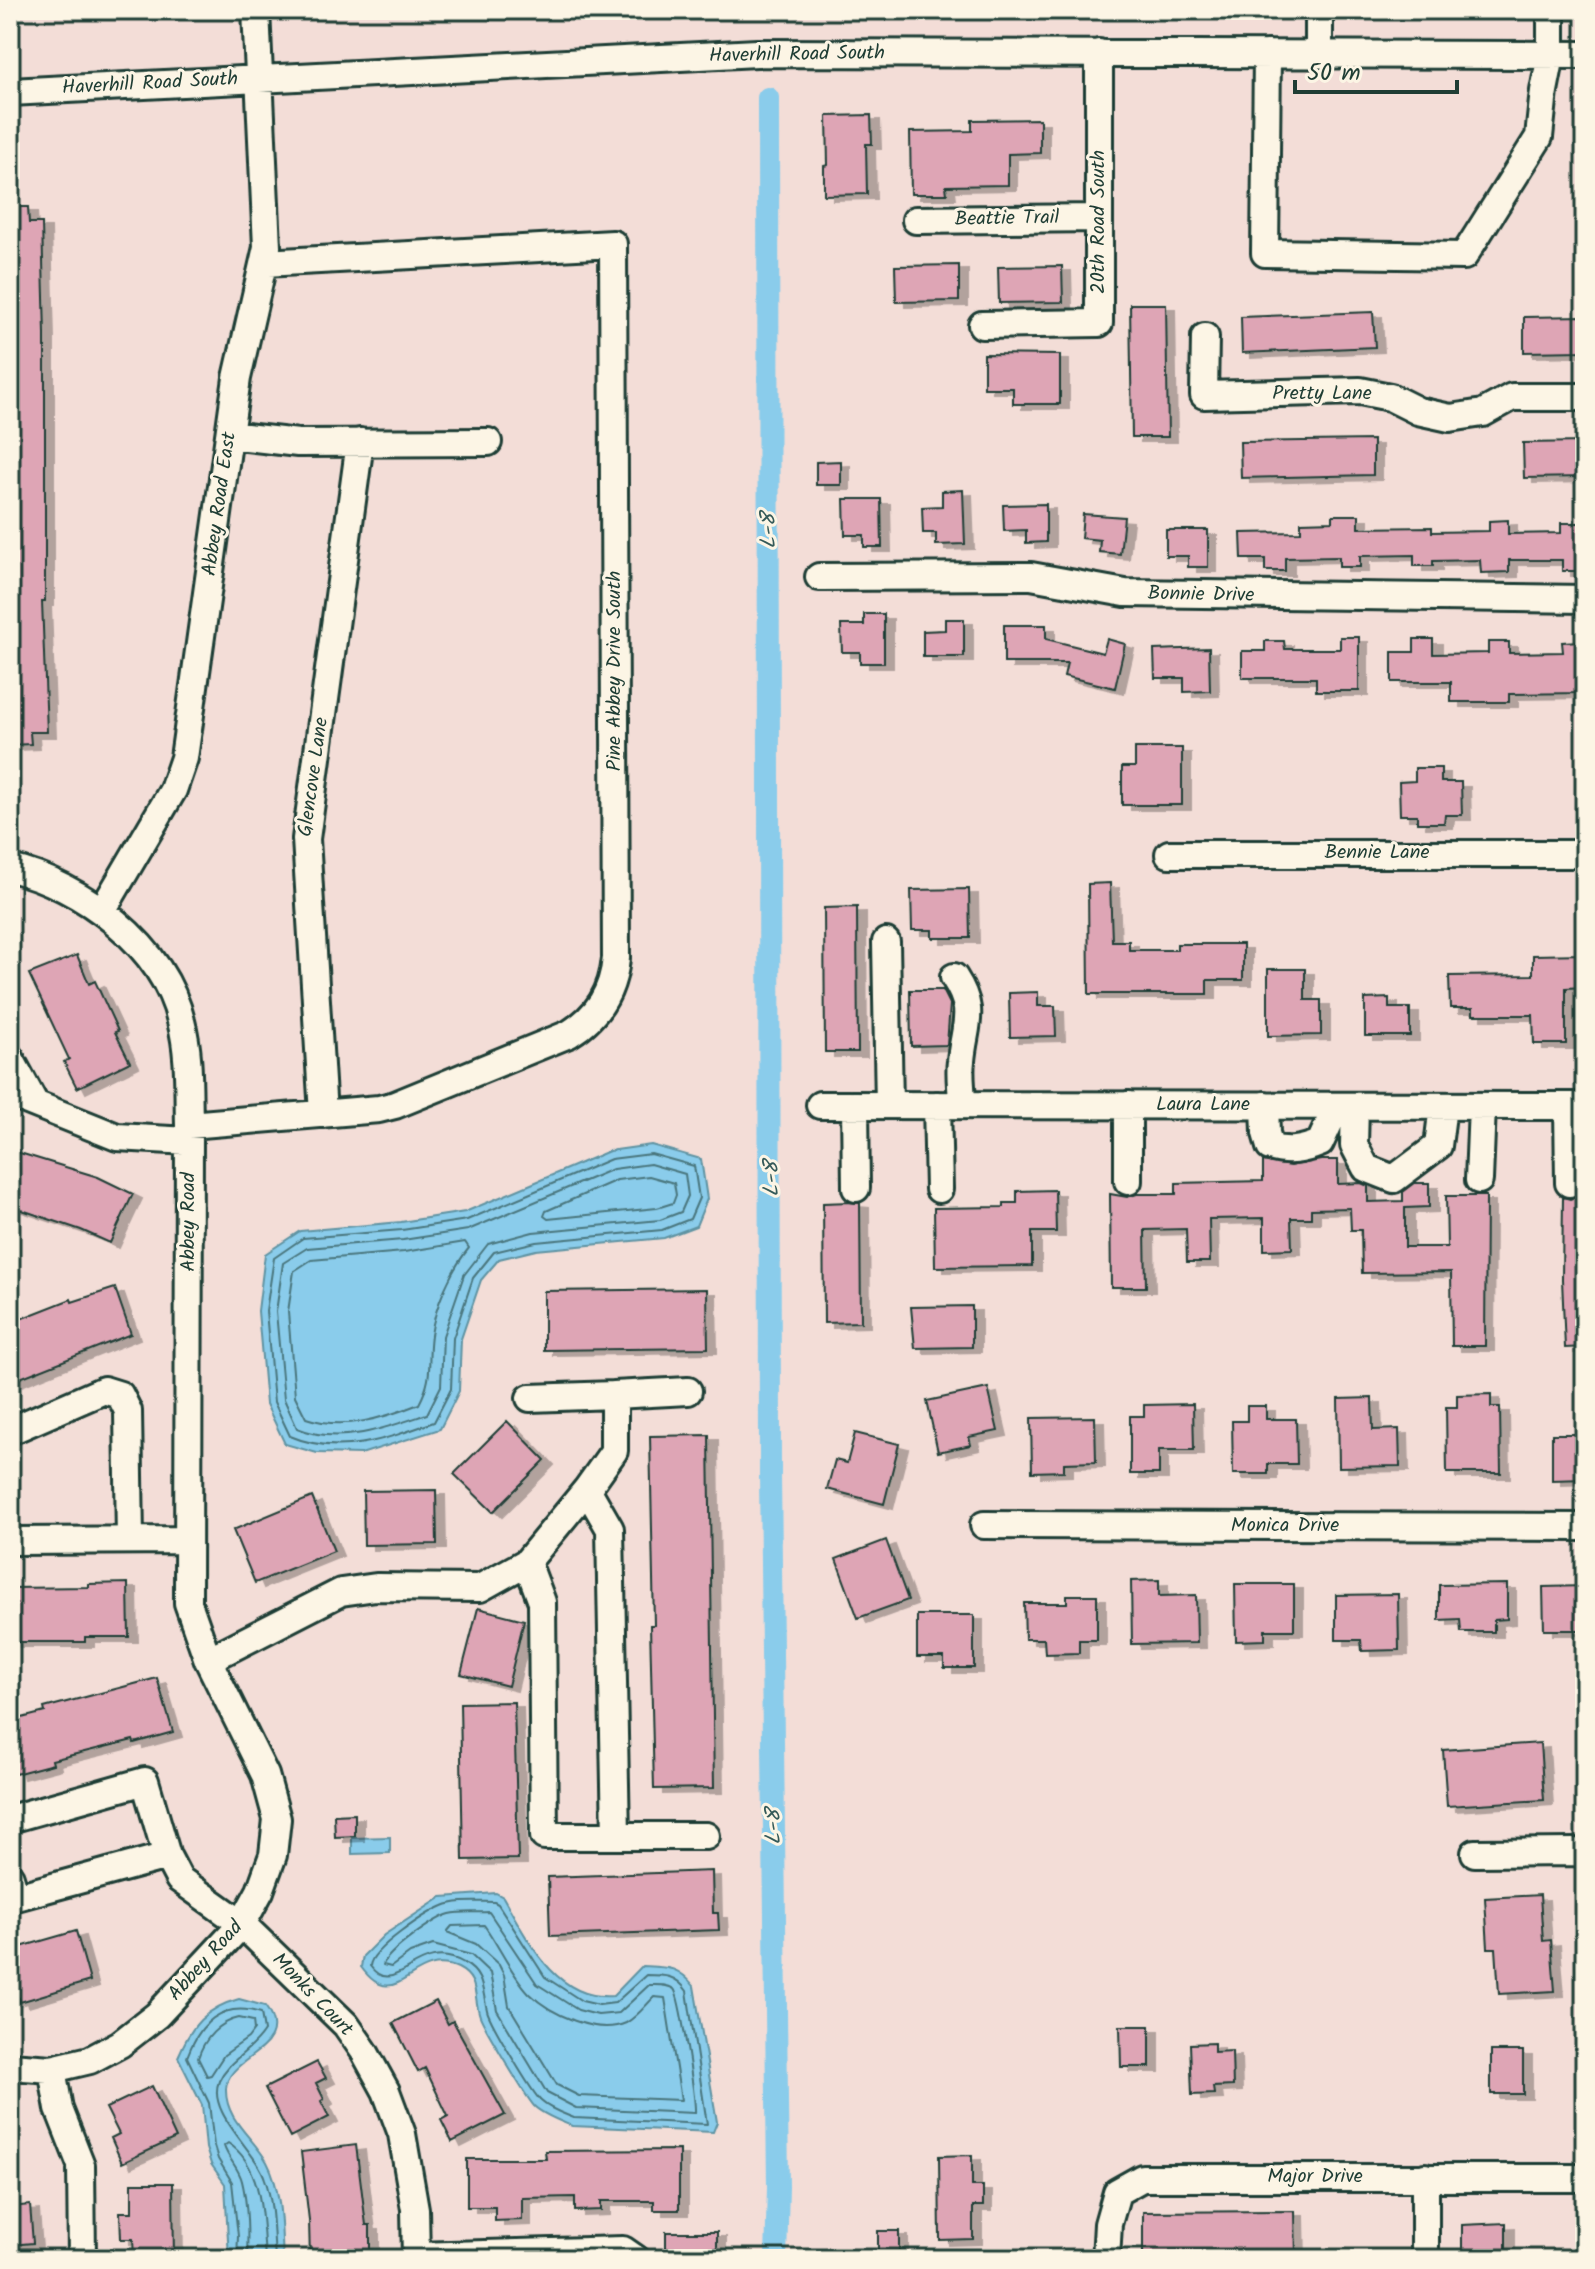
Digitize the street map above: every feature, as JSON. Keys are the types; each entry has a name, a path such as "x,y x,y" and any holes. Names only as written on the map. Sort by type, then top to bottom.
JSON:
{"street":[{"name":"Abbey Road East","path":"102,911 173,790 184,758 237,378 264,263 268,230 256,10"},
{"path":"1319,10 1319,54"},
{"path":"1267,54 1265,253 1464,256 1539,137 1551,55 1551,10"},
{"name":"Haverhill Road South","path":"10,92 757,53 1585,55"},
{"name":"20th Road South","path":"982,325 1099,323 1099,53"},
{"name":"Beattie Trail","path":"916,220 1098,218"},
{"name":"Pine Abbey Drive South","path":"22,1099 117,1137 189,1133 395,1105 569,1034 593,1015 610,989 616,958 613,244 264,263"},
{"name":"Pretty Lane","path":"1205,337 1204,395 1360,391 1390,397 1418,411 1450,418 1483,413 1512,397 1585,397"},
{"path":"229,435 298,443 488,442"},
{"name":"Glencove Lane","path":"323,1114 306,839 360,442"},
{"name":"Bonnie Drive","path":"819,577 1031,576 1125,593 1585,599"},
{"name":"Bennie Lane","path":"1169,854 1585,854"},
{"name":"Abbey Road","path":"10,868 65,887 123,927 165,981 181,1017 188,1057 189,1133 188,1603 208,1660 265,1775 277,1819 273,1855 260,1891 242,1924 157,2015 120,2044 90,2060 52,2069 10,2066"},
{"path":"886,942 889,1105"},
{"path":"939,1189 950,1105 968,1029 962,990 954,977"},
{"path":"10,1058 22,1099"},
{"name":"Laura Lane","path":"820,1105 1576,1106"},
{"path":"855,1105 856,1188"},
{"path":"1128,1105 1128,1181"},
{"path":"1265,1105 1270,1147 1282,1151 1304,1150 1320,1143 1346,1106"},
{"path":"1346,1106 1354,1145 1366,1168 1394,1179 1438,1146 1443,1106"},
{"path":"1479,1180 1482,1106"},
{"path":"1569,1183 1576,1106"},
{"path":"10,1431 104,1390 120,1395 128,1411 130,1539"},
{"path":"530,1398 688,1391"},
{"path":"208,1660 341,1592 376,1587 480,1588 527,1562 614,1451 614,1395"},
{"path":"587,1489 610,1529 616,1836"},
{"name":"Monica Drive","path":"984,1525 1585,1527"},
{"path":"10,1541 188,1540"},
{"path":"527,1562 542,1602 544,1836 706,1836"},
{"path":"10,1819 145,1781 167,1856 16,1897 10,1877"},
{"path":"1475,1853 1575,1852 1585,1855"},
{"name":"Monks Court","path":"167,1856 179,1879 242,1924 346,2025 364,2051 386,2091 402,2134 415,2209 416,2257 623,2250 636,2259"},
{"path":"52,2069 59,2109 81,2165 82,2259"},
{"path":"1425,2177 1425,2259"},
{"name":"Major Drive","path":"1106,2259 1108,2224 1117,2192 1142,2178 1585,2178"}],"water":[{"path":"651,1145 701,1159 707,1199 696,1226 664,1238 536,1250 499,1259 481,1280 461,1339 459,1391 440,1429 361,1454 317,1453 285,1444 266,1404 258,1311 265,1254 300,1231 401,1222 465,1212 609,1151"},
{"path":"390,1837 390,1853 352,1854 352,1838"},
{"path":"496,1893 503,1897 546,1964 575,1989 593,1995 613,1996 642,1966 671,1969 688,1979 694,1986 717,2122 713,2132 572,2126 552,2118 534,2106 506,2062 480,2016 473,1983 465,1972 442,1964 428,1966 395,1984 385,1985 374,1981 361,1967 363,1956 384,1935 442,1897"},
{"path":"239,1999 265,2006 273,2021 273,2033 267,2043 237,2068 229,2077 226,2089 230,2110 272,2173 280,2209 283,2259 229,2259 225,2184 211,2164 206,2148 202,2105 178,2057 194,2027 208,2013"}],"building":[{"path":"871,115 872,144 866,144 867,194 824,195 824,166 828,165 827,116"},
{"path":"1040,119 1040,153 1008,154 1008,185 946,186 947,194 911,194 910,132 972,131 972,120"},
{"path":"10,207 28,207 29,223 42,223 45,601 42,601 47,732 30,732 31,744 10,745"},
{"path":"959,265 959,301 896,302 895,266"},
{"path":"1062,266 1063,302 999,303 998,267"},
{"path":"1130,304 1166,304 1168,437 1132,437"},
{"path":"1373,312 1375,347 1242,353 1241,317"},
{"path":"1585,316 1585,351 1524,352 1524,317"},
{"path":"984,354 1060,355 1060,404 1013,404 1013,388 984,388"},
{"path":"1373,440 1373,475 1241,478 1240,442"},
{"path":"1585,442 1585,477 1524,478 1523,443"},
{"path":"841,461 841,485 816,485 816,462"},
{"path":"963,490 965,544 936,545 936,533 923,533 922,507 942,506 942,491"},
{"path":"844,499 881,499 882,547 864,547 864,535 845,535"},
{"path":"1046,504 1046,542 1026,543 1026,530 1004,531 1003,505"},
{"path":"1083,514 1124,517 1120,554 1099,552 1100,540 1081,538"},
{"path":"1333,515 1359,515 1359,528 1432,527 1432,532 1489,531 1489,521 1508,520 1508,534 1561,533 1561,523 1581,523 1581,571 1562,571 1562,560 1509,560 1509,572 1481,573 1480,560 1433,561 1433,566 1414,566 1414,555 1360,556 1360,567 1339,567 1339,557 1285,558 1285,571 1265,571 1265,559 1242,559 1241,533 1301,532 1301,522 1333,521"},
{"path":"1166,530 1208,530 1208,567 1188,567 1188,556 1166,556"},
{"path":"864,614 884,614 884,663 860,663 860,652 842,652 841,625 864,625"},
{"path":"945,619 964,619 964,657 923,657 923,631 945,630"},
{"path":"1004,625 1046,625 1046,639 1103,653 1107,639 1125,644 1115,688 1064,676 1067,663 1004,663"},
{"path":"1340,637 1359,637 1359,691 1316,691 1316,678 1242,678 1242,651 1265,651 1265,641 1284,641 1285,649 1340,649"},
{"path":"1414,639 1433,639 1433,654 1488,653 1488,642 1509,642 1509,653 1563,652 1562,642 1581,641 1582,693 1509,694 1509,702 1451,702 1451,682 1392,682 1392,652 1414,652"},
{"path":"1209,648 1210,691 1184,692 1184,678 1155,678 1154,650"},
{"path":"1135,748 1182,748 1182,805 1122,805 1122,767 1135,767"},
{"path":"1415,768 1441,768 1441,782 1461,782 1462,815 1445,815 1444,823 1417,823 1417,815 1400,815 1399,782 1415,781"},
{"path":"1110,883 1112,941 1129,941 1129,950 1177,950 1177,944 1243,944 1243,980 1207,980 1207,994 1089,994 1088,884"},
{"path":"969,889 970,938 932,938 932,930 912,930 911,890"},
{"path":"857,907 858,1052 825,1052 824,908"},
{"path":"1585,954 1585,987 1566,988 1566,1044 1534,1044 1533,1015 1473,1015 1473,1008 1450,1008 1449,976 1533,975 1533,955"},
{"path":"77,955 89,984 95,981 130,1062 77,1088 64,1062 69,1059 29,974"},
{"path":"1268,969 1305,969 1305,1000 1321,1000 1321,1035 1268,1036"},
{"path":"910,990 943,990 950,1004 947,1045 911,1046"},
{"path":"1038,992 1038,1006 1055,1006 1056,1036 1010,1037 1009,993"},
{"path":"1389,998 1389,1008 1410,1008 1410,1036 1365,1036 1365,999"},
{"path":"10,1150 98,1177 133,1194 110,1243 10,1206"},
{"path":"1338,1160 1338,1184 1361,1183 1368,1186 1368,1202 1403,1201 1403,1192 1415,1183 1429,1183 1429,1207 1405,1208 1405,1247 1447,1247 1446,1196 1486,1196 1485,1346 1452,1346 1451,1272 1362,1273 1361,1230 1351,1230 1350,1208 1311,1209 1311,1218 1291,1218 1292,1249 1264,1250 1264,1218 1209,1219 1210,1262 1187,1262 1186,1229 1145,1230 1146,1287 1111,1287 1110,1194 1127,1197 1176,1194 1176,1183 1263,1181 1263,1161 1290,1166"},
{"path":"1055,1190 1056,1232 1032,1232 1032,1266 935,1267 934,1208 1004,1207 1004,1203 1017,1203 1017,1191"},
{"path":"1585,1196 1585,1347 1565,1348 1563,1197 1570,1199"},
{"path":"823,1203 860,1203 861,1322 824,1323"},
{"path":"115,1288 131,1334 10,1382 10,1323 71,1299 72,1302"},
{"path":"707,1289 708,1348 544,1350 544,1291"},
{"path":"972,1306 972,1347 915,1348 911,1307"},
{"path":"988,1388 998,1431 969,1437 971,1445 938,1452 927,1401"},
{"path":"1491,1394 1491,1407 1500,1407 1501,1473 1447,1473 1446,1407 1457,1407 1457,1395"},
{"path":"1372,1398 1373,1430 1399,1429 1400,1466 1339,1467 1338,1399"},
{"path":"1193,1404 1194,1450 1159,1450 1159,1474 1130,1474 1130,1416 1144,1416 1144,1405"},
{"path":"1247,1406 1266,1406 1266,1419 1296,1419 1297,1464 1268,1464 1268,1474 1233,1474 1232,1421 1247,1421"},
{"path":"1095,1417 1096,1462 1064,1463 1064,1471 1032,1472 1031,1418"},
{"path":"507,1421 545,1460 493,1512 454,1474"},
{"path":"855,1433 899,1444 884,1504 827,1489 835,1460 847,1463"},
{"path":"1552,1434 1585,1434 1585,1479 1552,1480"},
{"path":"709,1435 714,1788 654,1789 650,1436"},
{"path":"436,1490 437,1544 364,1545 363,1491"},
{"path":"312,1497 334,1551 255,1583 233,1530"},
{"path":"886,1540 908,1600 858,1618 836,1559"},
{"path":"1159,1580 1159,1596 1196,1595 1197,1643 1132,1644 1131,1581"},
{"path":"128,1583 129,1637 85,1637 85,1642 11,1642 10,1588"},
{"path":"1235,1584 1294,1584 1294,1630 1265,1630 1265,1640 1236,1641"},
{"path":"1507,1584 1507,1619 1494,1620 1494,1632 1461,1632 1460,1619 1439,1620 1439,1585"},
{"path":"1585,1586 1585,1630 1544,1630 1543,1587"},
{"path":"1398,1594 1399,1650 1362,1651 1361,1640 1336,1640 1336,1595"},
{"path":"1067,1595 1097,1595 1097,1640 1079,1640 1079,1653 1045,1654 1044,1639 1025,1639 1024,1603 1067,1603"},
{"path":"478,1608 524,1620 508,1686 461,1674"},
{"path":"917,1615 974,1615 974,1668 944,1668 944,1657 917,1657"},
{"path":"157,1678 173,1732 52,1760 53,1764 15,1774 10,1754 10,1721 45,1712 44,1708"},
{"path":"514,1702 518,1859 463,1860 460,1703"},
{"path":"1540,1743 1544,1800 1447,1806 1443,1750"},
{"path":"355,1814 355,1836 335,1837 334,1815"},
{"path":"712,1871 713,1913 718,1913 719,1930 550,1936 548,1877"},
{"path":"1540,1895 1543,1941 1551,1940 1555,1991 1499,1994 1496,1948 1488,1948 1485,1898"},
{"path":"76,1931 90,1981 20,2002 19,1998 10,2000 10,1950"},
{"path":"436,2001 448,2024 453,2021 505,2115 452,2142 441,2120 448,2116 425,2068 418,2072 393,2023"},
{"path":"1120,2026 1150,2026 1150,2067 1121,2067"},
{"path":"1214,2043 1214,2052 1232,2051 1233,2086 1213,2087 1214,2094 1192,2095 1190,2044"},
{"path":"1491,2051 1523,2051 1523,2094 1491,2094"},
{"path":"317,2062 326,2078 316,2083 329,2117 290,2137 265,2088"},
{"path":"152,2086 176,2138 122,2163 111,2138 119,2134 106,2108"},
{"path":"356,2145 366,2225 370,2225 370,2252 358,2252 358,2259 310,2259 301,2152"},
{"path":"679,2150 679,2210 654,2210 654,2201 601,2201 601,2210 575,2211 575,2197 522,2198 522,2220 495,2221 495,2207 467,2207 467,2159 546,2159 545,2151"},
{"path":"972,2155 972,2186 983,2186 983,2206 973,2206 973,2239 940,2240 939,2156"},
{"path":"132,2183 173,2183 174,2259 134,2259 133,2239 121,2239 120,2212 132,2212"},
{"path":"30,2205 33,2243 10,2245 10,2207"},
{"path":"1295,2211 1296,2258 1143,2259 1143,2212"},
{"path":"1506,2223 1506,2259 1462,2259 1462,2225"},
{"path":"878,2231 899,2231 899,2254 878,2254"},
{"path":"666,2232 717,2232 717,2259 666,2259"}],"waterway":[{"name":"L-8","path":"768,98 770,1474 778,2187 776,2259"}]}
